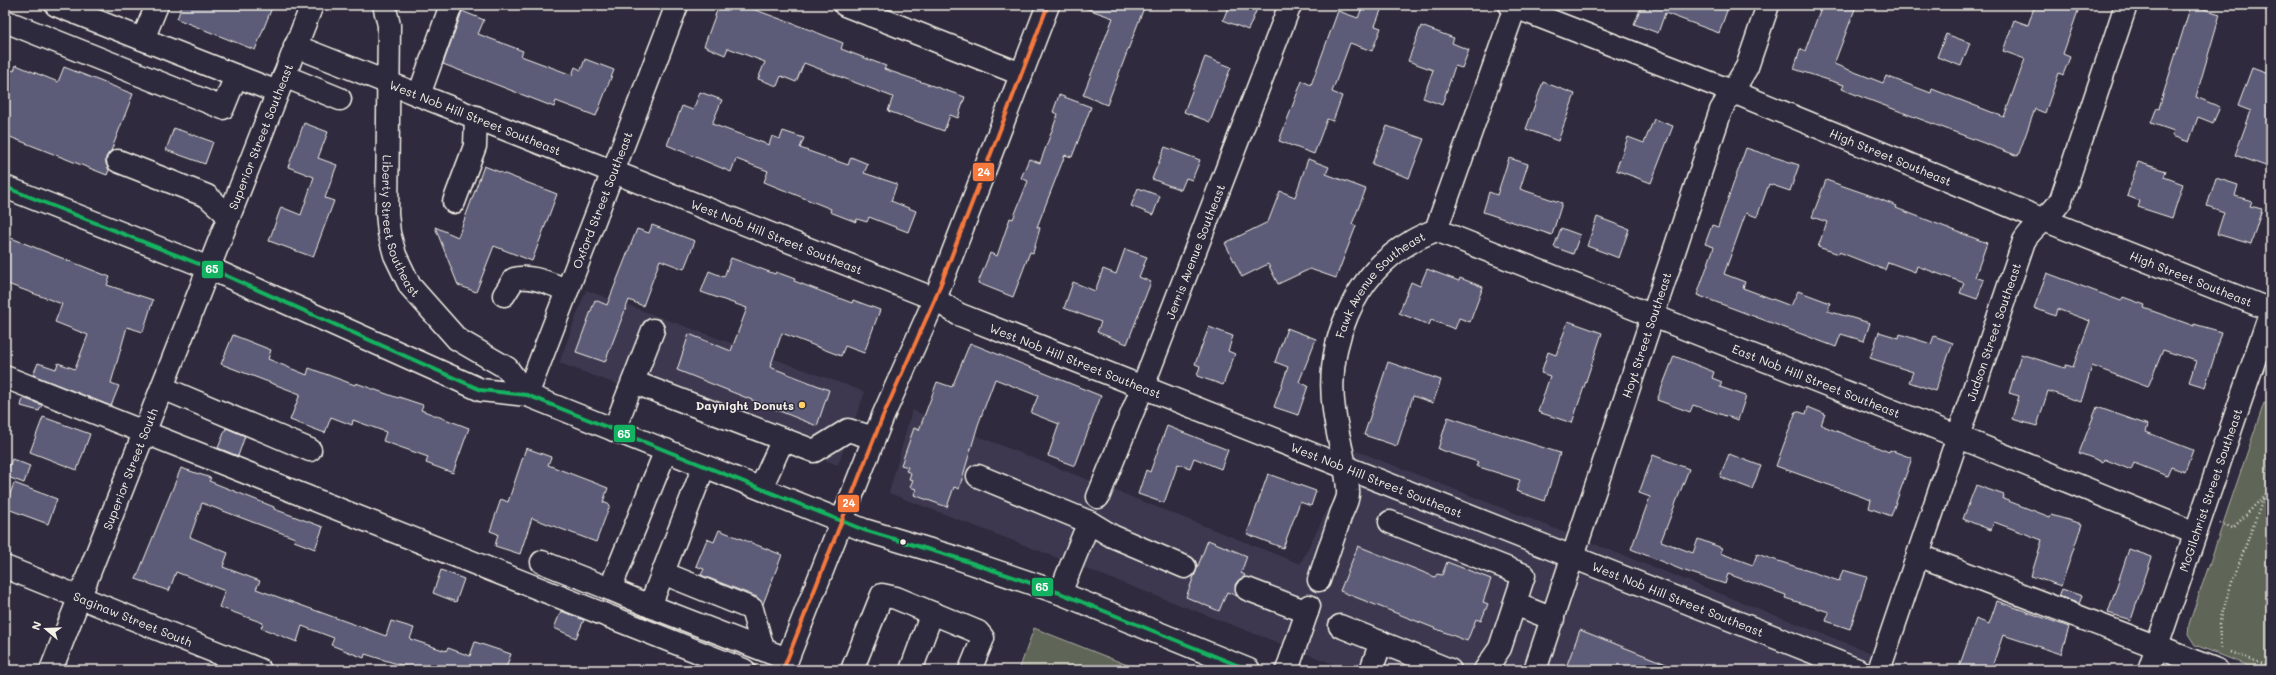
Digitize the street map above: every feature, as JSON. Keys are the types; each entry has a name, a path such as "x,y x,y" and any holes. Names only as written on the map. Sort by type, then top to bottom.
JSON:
{"street":[{"path":"56,5 89,11 143,39 236,76 281,84 340,99"},
{"path":"143,39 157,5"},
{"name":"Superior Street Southeast","path":"209,268 312,5"},
{"name":"Liberty Street Southeast","path":"384,5 390,25 387,213 389,233 395,255 410,286 437,318 458,340 507,368 527,395"},
{"path":"419,95 451,5"},
{"name":"Oxford Street Southeast","path":"527,395 677,5"},
{"path":"845,5 1021,74"},
{"path":"542,562 650,606 763,649 784,667 874,438 935,299 1048,5"},
{"name":"Jerris Avenue Southeast","path":"1098,497 1143,386 1290,5"},
{"name":"Hoyt Street Southeast","path":"1536,670 1721,110 1731,91 1747,67 1768,5"},
{"name":"Judson Street Southeast","path":"1879,670 2024,241 2028,233 2044,220 2061,200 2126,5"},
{"name":"High Street Southeast","path":"1513,6 1731,91 2044,220 2271,310"},
{"name":"Fawk Avenue Southeast","path":"1319,580 1349,492 1334,410 1331,382 1334,354 1347,314 1373,274 1391,255 1411,241 1436,230 1513,6"},
{"path":"5,21 223,108 236,76"},
{"name":"West Nob Hill Street Southeast","path":"295,46 935,299 958,314 1143,386 1344,468 1858,670"},
{"path":"454,202 475,146 476,117"},
{"path":"118,161 207,196 229,216"},
{"path":"5,187 209,268 480,390 527,395 842,521 1060,594 1249,670"},
{"name":"East Nob Hill Street Southeast","path":"1436,230 1958,437 2198,525"},
{"name":"Superior Street South","path":"51,670 209,268"},
{"path":"504,295 514,280 522,277 538,280 567,290"},
{"name":"McGilchrist Street Southeast","path":"2149,670 2271,310"},
{"path":"614,430 653,330"},
{"path":"5,377 744,670"},
{"path":"633,382 814,451 848,430 874,438"},
{"path":"163,388 310,450"},
{"path":"761,488 783,439"},
{"path":"610,589 666,450"},
{"path":"650,606 704,466"},
{"path":"978,476 1089,522 1112,536 1185,567"},
{"path":"1060,594 1089,522"},
{"path":"1390,522 1524,575 1500,648 1485,670"},
{"path":"1918,555 2094,624 2217,670"},
{"name":"Saginaw Street South","path":"5,567 260,670"},
{"path":"663,573 752,609 763,649"},
{"path":"1247,589 1308,609 1287,670"},
{"path":"852,670 882,595 896,598 978,632 982,638 970,670"},
{"path":"1515,604 1553,619"},
{"path":"910,670 932,613"},
{"path":"1340,626 1450,670"},
{"path":"1371,670 1381,642"}],"path":[{"path":"2198,525 2233,528 2271,489"},
{"path":"2264,496 2232,582 2219,624 2221,649 2271,667"}],"shaded area":[{"path":"586,290 865,392 838,465 559,363"},
{"path":"912,410 1300,564 1357,451 1915,670 1349,670 889,493"}],"green space":[{"path":"2264,403 2271,405 2271,670 2259,670 2195,645 2188,634 2189,624"},
{"path":"1034,628 1140,670 1019,670"}],"building":[{"path":"182,5 273,5 255,50 177,19"},
{"path":"719,5 742,5 813,31 843,43 841,49 886,66 884,69 965,97 958,118 950,115 944,131 888,111 893,97 804,63 796,82 781,76 777,86 758,79 765,62 728,48 725,55 704,46"},
{"path":"1083,5 1145,5 1107,105 1083,95 1113,18 1082,7"},
{"path":"1229,5 1247,5 1257,9 1248,30 1223,20"},
{"path":"1363,5 1383,5 1375,26 1381,28 1372,51 1350,43 1332,92 1342,96 1333,121 1327,119 1314,154 1279,141 1302,81 1311,85 1338,11 1358,18"},
{"path":"1642,5 1729,5 1719,33 1665,13 1658,33 1634,24"},
{"path":"1822,5 1844,5 1855,9 1834,64 1883,83 1886,76 1931,93 1932,89 2004,117 2025,59 2003,51 2014,20 2028,25 2035,5 2080,5 2063,54 2070,57 2063,75 2059,73 2045,113 2035,109 2018,156 1859,96 1842,89 1844,85 1794,69 1800,49 1805,51"},
{"path":"2191,5 2220,14 2196,97 2220,107 2213,123 2198,117 2189,142 2172,136 2174,131 2151,123 2157,107 2159,108"},
{"path":"462,11 484,20 478,34 523,51 521,56 572,75 575,67 581,70 585,59 614,70 596,116 556,101 554,107 443,64"},
{"path":"1421,26 1454,38 1452,43 1469,50 1462,68 1455,66 1442,105 1423,98 1433,70 1408,61"},
{"path":"1946,34 1970,43 1961,66 1937,57"},
{"path":"1205,57 1231,67 1210,122 1184,112"},
{"path":"16,65 58,82 64,67 133,94 111,151 106,157 106,163 109,170 107,175 5,135 5,67 14,71"},
{"path":"2252,68 2271,75 2271,168 2235,155 2251,111 2238,106"},
{"path":"1543,82 1575,94 1558,141 1526,129"},
{"path":"700,92 722,100 712,124 769,145 772,136 780,139 783,131 804,138 800,148 848,165 851,157 868,164 864,173 897,184 891,201 916,211 908,232 869,217 867,222 857,219 856,222 830,212 831,209 764,182 768,171 736,159 731,172 667,145 682,106 693,110"},
{"path":"1059,95 1091,107 1072,157 1065,155 1037,227 1040,228 1033,253 1030,252 1013,297 978,283 990,253 997,256 1010,218 1013,219 1028,181 1021,178 1029,159 1040,163 1058,114 1053,112"},
{"path":"1654,119 1673,126 1651,183 1616,170 1628,137 1644,143"},
{"path":"304,123 328,132 318,158 337,165 325,198 334,201 313,257 269,241 281,207 301,215 314,177 288,167"},
{"path":"1387,126 1424,139 1409,178 1372,164"},
{"path":"174,128 213,142 205,164 166,150"},
{"path":"1165,147 1200,160 1192,180 1186,178 1181,190 1152,179"},
{"path":"1746,148 1799,165 1790,191 1769,184 1757,217 1746,213 1724,274 1745,282 1743,288 1791,306 1798,291 1830,303 1828,311 1870,323 1864,341 1841,334 1836,347 1697,295 1714,247 1705,244 1712,225 1718,227"},
{"path":"1509,158 1528,164 1520,189 1562,203 1552,235 1483,212 1489,192 1497,195"},
{"path":"1308,159 1329,167 1326,174 1366,189 1352,224 1356,226 1336,278 1310,269 1278,284 1268,264 1242,277 1225,243 1268,222 1280,191 1295,197"},
{"path":"2138,162 2166,171 2164,177 2183,184 2172,218 2138,207 2140,201 2127,196"},
{"path":"484,166 557,194 532,261 494,246 476,292 458,285 435,227 458,237"},
{"path":"2216,178 2238,185 2235,196 2252,201 2250,206 2262,209 2251,244 2217,234 2224,212 2207,206"},
{"path":"1826,180 1869,195 1897,206 1896,208 1987,243 1975,277 1984,280 1977,299 1960,293 1964,283 1917,266 1915,272 1888,262 1885,270 1839,252 1839,254 1818,247 1827,222 1812,217"},
{"path":"1138,188 1160,196 1153,215 1131,206"},
{"path":"1597,217 1629,229 1619,258 1587,246"},
{"path":"652,225 695,241 684,269 660,260 643,306 629,300 605,362 576,352 595,300 607,305 637,229 649,233"},
{"path":"1561,228 1580,235 1573,254 1554,247"},
{"path":"11,238 110,277 107,285 153,300 143,332 127,327 111,383 119,386 111,406 33,375 38,363 56,369 58,363 75,369 88,335 55,322 62,304 5,283 5,243 9,244"},
{"path":"1125,249 1147,257 1139,277 1151,282 1127,344 1097,332 1101,322 1064,308 1073,282 1095,291 1103,269 1116,274"},
{"path":"731,258 775,274 776,272 795,279 794,281 852,303 853,300 880,310 864,353 845,346 841,356 782,333 770,367 829,390 817,426 677,370 689,334 731,351 747,308 701,292 709,271 724,277"},
{"path":"1427,269 1459,281 1460,278 1483,287 1470,322 1459,318 1455,329 1431,320 1429,325 1399,313 1411,282 1420,286"},
{"path":"2047,273 2121,301 2123,297 2145,305 2144,308 2194,326 2194,324 2222,332 2205,387 2189,382 2196,361 2163,350 2148,387 2092,366 2081,402 2048,391 2037,426 2012,419 2019,396 2009,393 2021,354 2065,368 2066,365 2073,367 2090,321 2057,309 2055,316 2034,308"},
{"path":"1568,321 1602,333 1572,423 1538,412 1550,376 1541,373 1548,352 1556,355"},
{"path":"1209,327 1233,336 1228,351 1235,354 1223,385 1197,376 1200,366 1195,364"},
{"path":"1287,328 1316,339 1299,382 1308,386 1298,415 1274,407 1288,367 1275,362"},
{"path":"1879,332 1899,338 1900,334 1931,344 1934,336 1953,343 1935,391 1909,382 1913,372 1870,358"},
{"path":"233,335 271,350 268,359 307,375 309,368 355,385 356,383 398,398 399,397 423,405 421,410 469,428 453,473 426,463 428,457 383,441 386,432 353,420 352,425 331,417 325,433 290,420 300,394 221,364"},
{"path":"970,343 1101,396 1075,466 1048,456 1059,424 1031,413 1038,396 995,379 978,425 959,489 954,487 947,507 914,495 916,489 910,487 913,480 909,479 911,473 906,471 908,467 901,465 914,428 919,430 937,382 952,387"},
{"path":"1674,356 1714,372 1712,378 1722,382 1720,387 1746,396 1738,420 1693,405 1690,412 1657,400"},
{"path":"1388,362 1441,380 1433,403 1413,396 1397,446 1364,435"},
{"path":"23,398 42,405 39,411 21,406"},
{"path":"1808,407 1825,414 1821,425 1889,452 1890,450 1912,458 1891,516 1869,508 1871,500 1776,466 1796,411 1806,414"},
{"path":"2097,407 2148,425 2146,432 2193,450 2185,472 2171,467 2167,476 2134,463 2131,470 2104,459 2103,462 2079,453"},
{"path":"43,417 90,434 77,470 30,452"},
{"path":"1448,417 1560,453 1545,501 1516,491 1520,480 1476,466 1478,462 1438,449"},
{"path":"1167,426 1228,450 1221,469 1194,458 1190,468 1178,464 1164,503 1138,494 1146,470 1150,472"},
{"path":"226,428 245,436 238,456 218,448"},
{"path":"526,448 551,457 548,465 608,488 603,502 610,505 596,542 532,518 520,554 495,546 498,534 490,531 501,499 508,502"},
{"path":"1729,454 1761,466 1752,489 1720,477"},
{"path":"1653,455 1689,469 1661,541 1693,553 1698,539 1722,548 1720,553 1753,565 1757,554 1839,581 1843,570 1867,577 1850,629 1826,621 1829,612 1785,598 1786,595 1728,574 1725,584 1682,570 1631,549 1650,497 1639,493"},
{"path":"12,459 30,466 24,483 5,476"},
{"path":"181,468 211,478 209,481 274,507 274,509 323,527 315,549 294,541 295,538 202,503 190,537 228,553 223,567 260,581 256,589 386,636 391,621 414,628 410,639 446,651 448,648 470,656 475,642 511,654 505,670 406,670 407,667 365,654 364,658 331,645 334,638 302,626 297,642 261,628 263,623 219,607 225,591 176,572 169,591 136,579"},
{"path":"1268,474 1316,491 1311,506 1300,502 1283,548 1247,534"},
{"path":"14,483 57,499 48,524 5,508"},
{"path":"1976,485 2004,495 2003,499 2050,517 2051,515 2082,524 2061,586 2031,576 2042,540 1994,522 1991,530 1963,519"},
{"path":"719,530 782,555 763,604 757,597 701,575 704,569 696,566 707,539 714,542"},
{"path":"1208,540 1247,556 1241,573 1245,575 1235,585 1237,596 1227,592 1219,611 1186,597"},
{"path":"1358,546 1435,577 1437,574 1442,575 1447,562 1491,579 1483,602 1488,604 1481,621 1476,619 1467,641 1340,591"},
{"path":"2129,549 2152,557 2131,620 2108,613"},
{"path":"441,570 464,579 456,602 433,593"},
{"path":"2062,589 2082,596 2079,604 2059,596"},
{"path":"1997,601 2069,627 2061,654 2003,635 1991,670 1958,670 1976,619 1989,624"},
{"path":"561,611 584,620 576,638 554,628"},
{"path":"1580,630 1679,669 1679,670 1565,670"}],"transit line":[{"name":"24","path":"783,670 883,416 935,299 1048,5"},
{"name":"65","path":"5,187 209,268 481,390 527,395 864,530 957,558 1060,593 1249,670"}],"place":[{"name":"Daynight Donuts","path":"802,405"}]}
